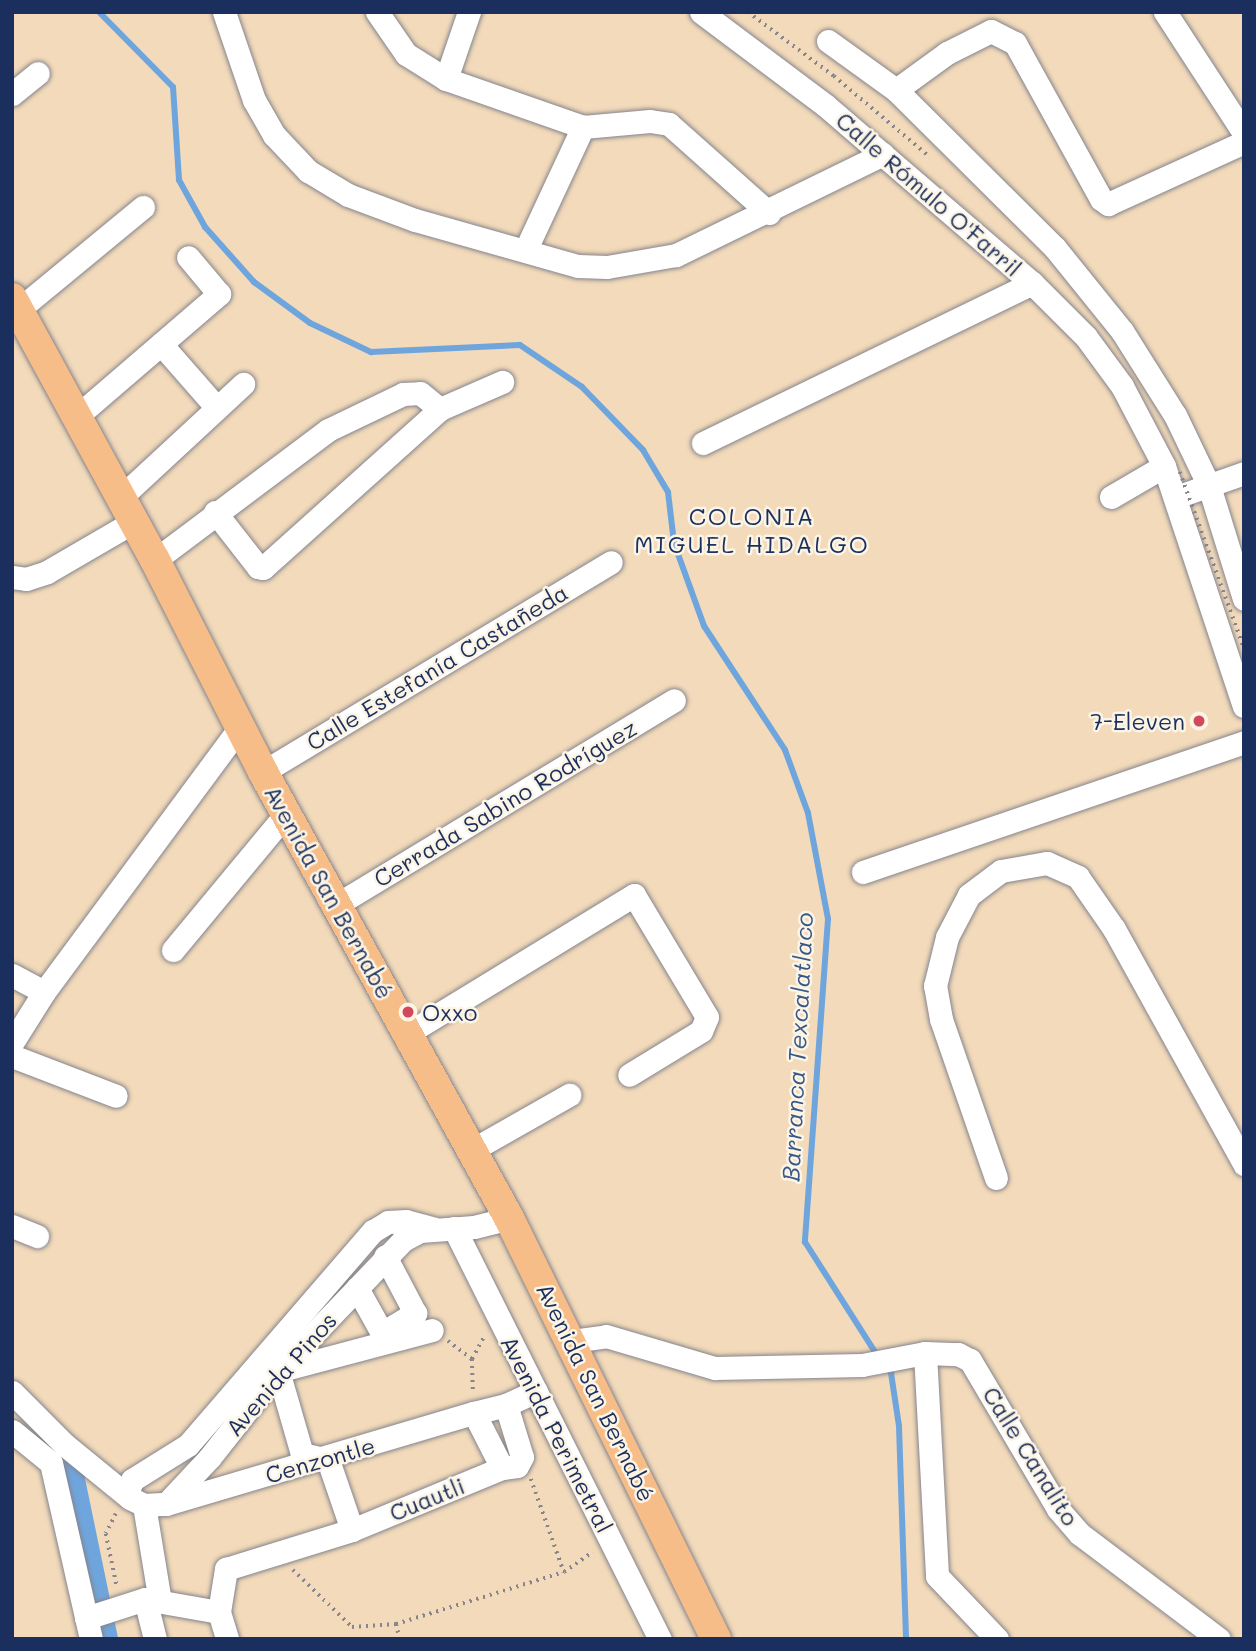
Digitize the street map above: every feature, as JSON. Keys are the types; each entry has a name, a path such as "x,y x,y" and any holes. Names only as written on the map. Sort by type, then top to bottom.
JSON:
{"main road":[{"name":"Avenida San Bernabé","path":"15,304 155,560 263,772 509,1218 572,1341 716,1639"}],"street":[{"path":"224,12 254,100 274,135 308,171 348,195 415,220 526,249 578,266 607,267 676,255 769,213 883,154"},
{"path":"377,12 406,54 446,79 583,127 650,121 669,124 769,213"},
{"path":"446,79 469,12"},
{"name":"Calle Rómulo O'Farril","path":"701,12 883,154 1032,283 704,443"},
{"path":"1165,12 1244,133"},
{"path":"896,90 947,53 991,31 1015,43 1101,199 1108,204 1244,142"},
{"path":"828,41 896,90 1055,248 1122,331 1175,415 1209,485 1244,599"},
{"path":"12,94 38,73"},
{"path":"526,249 583,127"},
{"path":"15,304 143,207"},
{"path":"76,417 219,294 188,257"},
{"path":"1032,283 1062,309 1108,366 1172,469 1176,497 1238,649 1244,706"},
{"path":"161,344 217,408"},
{"path":"215,512 258,567 269,565 440,409 502,382"},
{"path":"12,577 26,579 47,572 127,510 217,408 243,384"},
{"path":"155,560 285,458 378,403 420,393 440,409"},
{"path":"1111,497 1172,469"},
{"path":"1176,497 1244,474"},
{"name":"Calle Estefanía Castañeda","path":"263,772 611,562"},
{"name":"Cerrada Sabino Rodríguez","path":"336,905 674,701"},
{"path":"12,1043 44,992 240,727"},
{"path":"863,872 1244,742"},
{"path":"173,950 286,814"},
{"path":"996,1178 941,1019 934,986 947,937 969,895 1001,871 1047,863 1078,877 1114,929 1244,1164"},
{"path":"408,1033 634,895 707,1017 701,1031 629,1075"},
{"path":"12,975 44,992"},
{"path":"12,1056 116,1096"},
{"path":"472,1150 569,1095"},
{"name":"Avenida Pinos","path":"445,1228 406,1221 388,1222 373,1231 188,1445 132,1480 146,1501 210,1457 278,1371 385,1256 411,1234 509,1218"},
{"path":"12,1226 37,1236"},
{"name":"Avenida Perimetral","path":"445,1228 536,1391 660,1639"},
{"path":"357,1288 382,1333 415,1313 385,1256"},
{"path":"352,1530 328,1460 302,1454 278,1371 432,1330"},
{"name":"Calle Canalito","path":"572,1341 606,1336 715,1368 862,1365 914,1354 958,1354 970,1360 1058,1509 1080,1534 1219,1639"},
{"path":"914,1354 937,1576 997,1639"},
{"name":"Cenzontle","path":"146,1501 328,1460 506,1405 536,1391"},
{"path":"12,1392 65,1446 146,1501 155,1639"},
{"path":"506,1405 512,1463"},
{"path":"474,1413 512,1463"},
{"path":"18,1442 51,1464 89,1625 117,1605 153,1600 219,1612 227,1639"},
{"name":"Cuautli","path":"219,1612 226,1569 352,1530 512,1463"}],"path":[{"path":"748,12 834,76 933,159"},
{"path":"1172,469 1238,649"},
{"path":"432,1330 472,1359 474,1413"},
{"path":"512,1463 564,1572"},
{"path":"117,1605 106,1534 146,1501"},
{"path":"276,1554 352,1626 396,1624 564,1572 610,1541"},
{"path":"396,1624 400,1639"}],"waterway":[{"name":"Barranca Texcalatlaco","path":"99,12 173,87 179,180 205,227 254,282 310,323 371,352 520,345 582,387 643,450 668,492 674,543 704,626 785,750 808,813 828,919 805,1242 877,1355"},
{"name":"Barranca Texcalatlaco","path":"886,1366 891,1373 899,1426 906,1639"},
{"path":"50,1438 62,1449 74,1479 107,1639"}],"place":[{"name":"7-Eleven","path":"1199,721"},
{"name":"Oxxo","path":"408,1012"}],"district":[{"name":"COLONIA MIGUEL HIDALGO","path":"752,530"}]}
